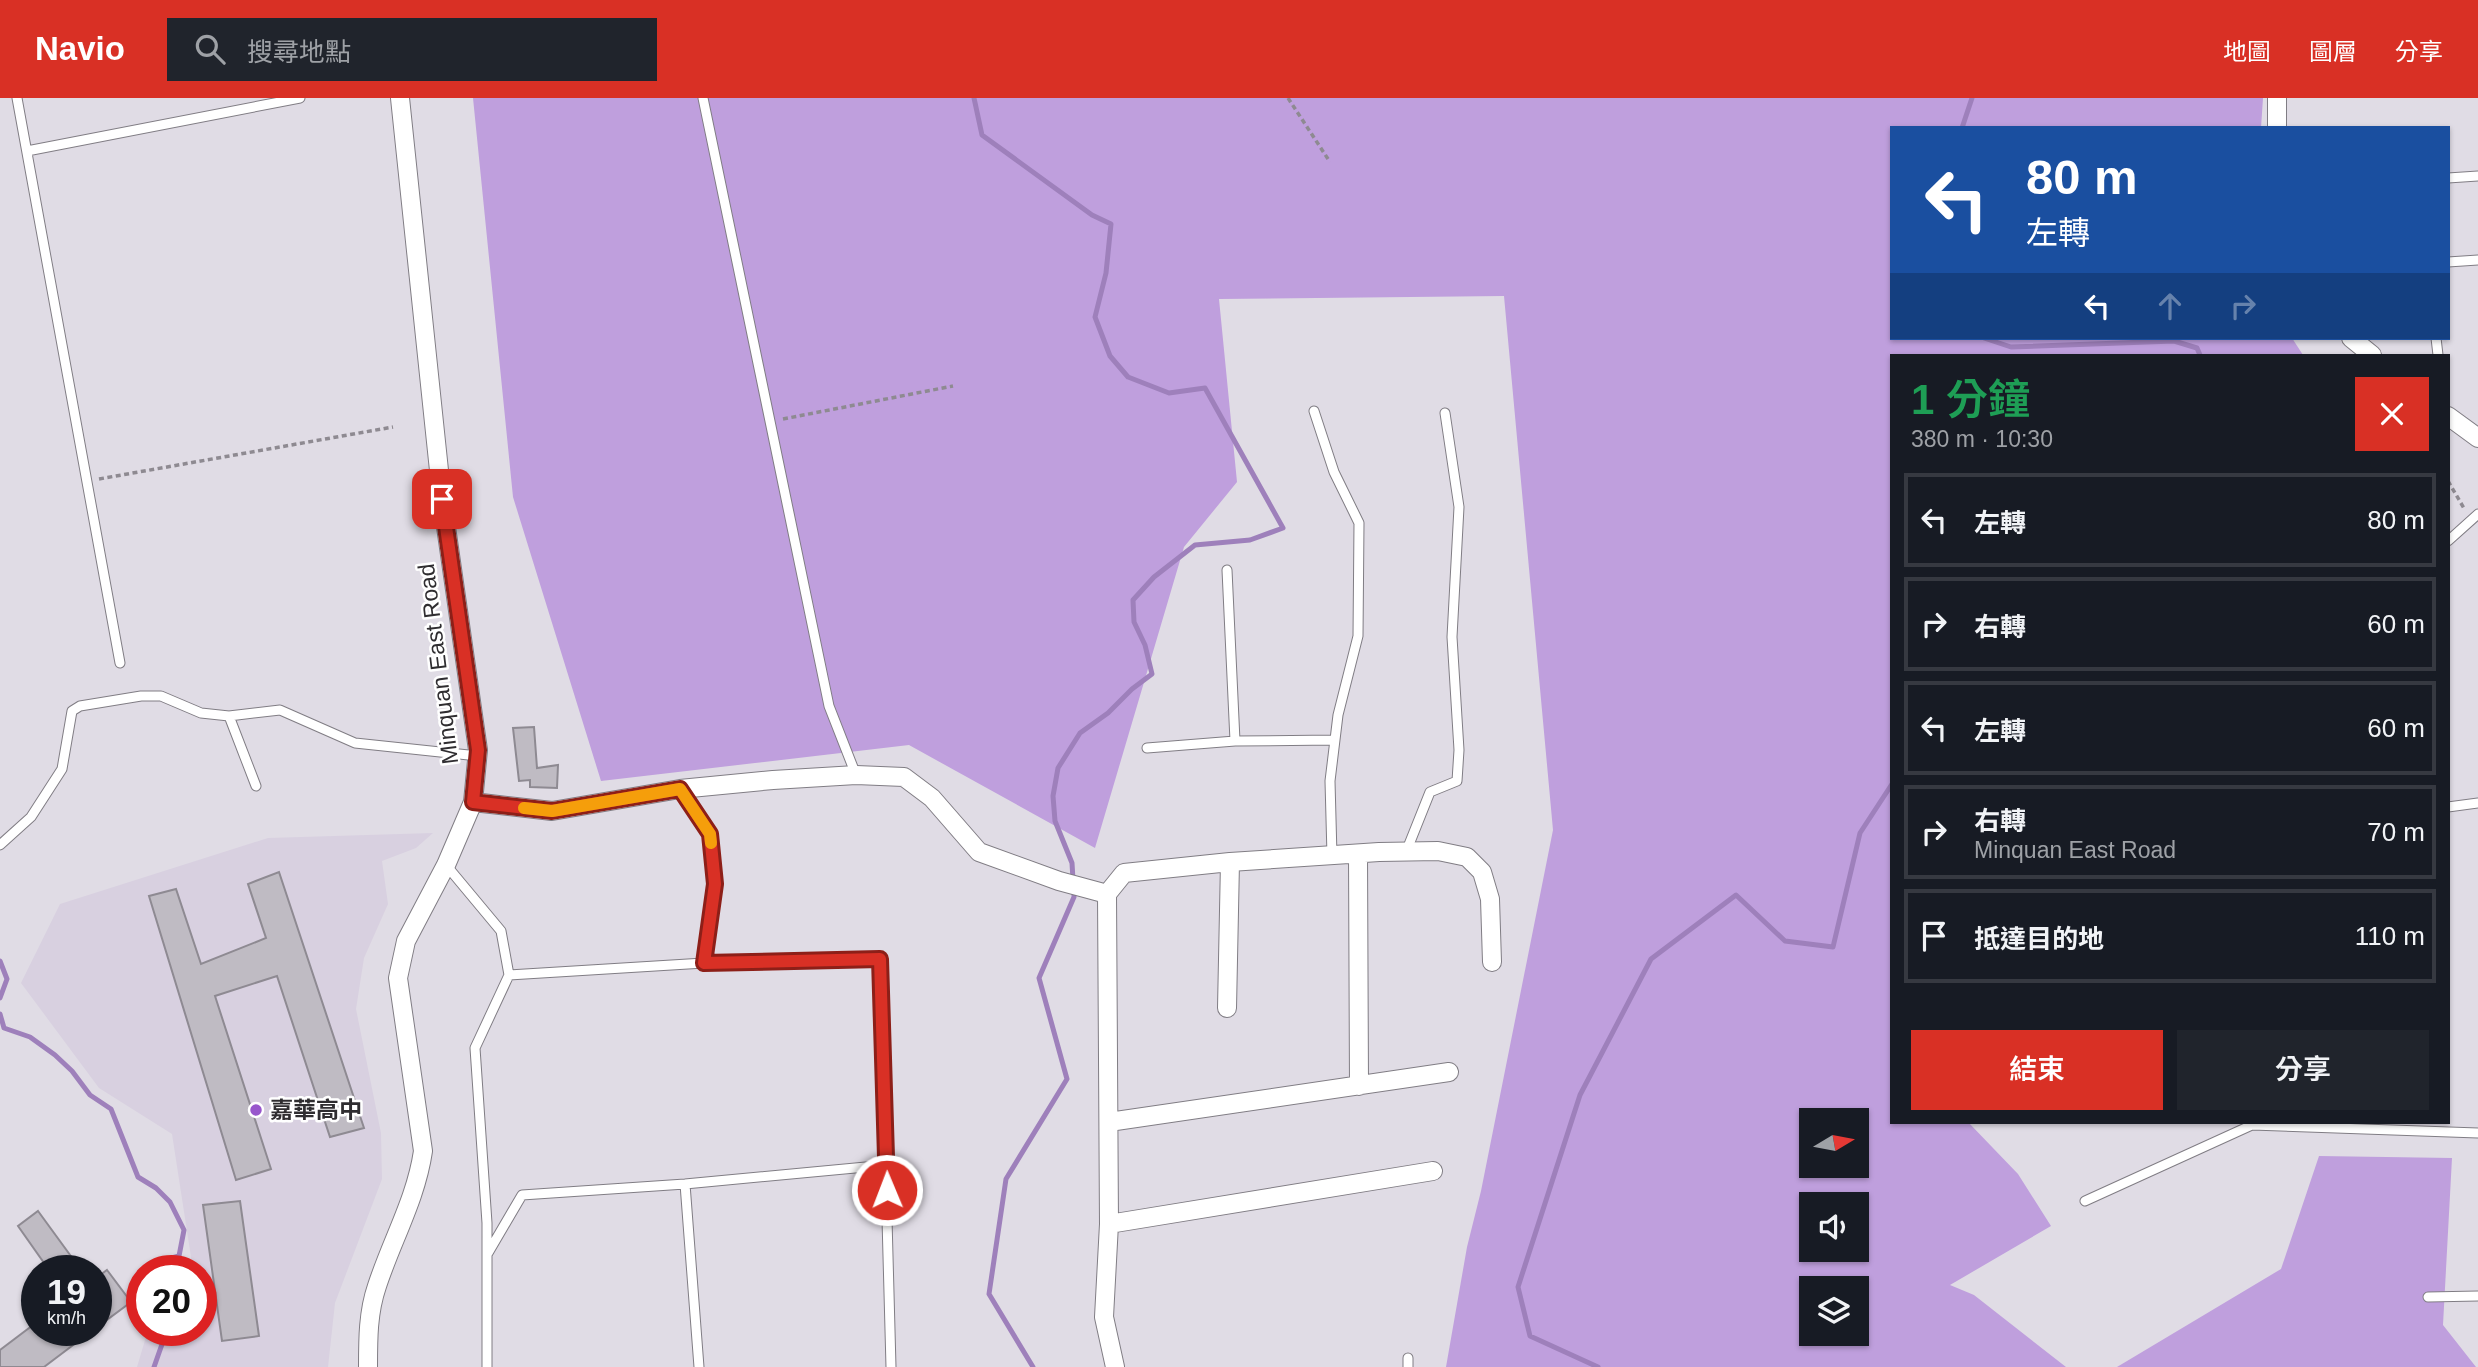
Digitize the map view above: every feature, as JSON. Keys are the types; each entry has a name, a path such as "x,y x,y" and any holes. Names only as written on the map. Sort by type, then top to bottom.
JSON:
{"street":[{"name":"Minquan East Road","path":"368,1367 369,1319 377,1286 419,1178 424,1151 398,978 406,941 446,865 473,802 478,756 442,499 400,98"},
{"path":"2277,98 2277,126"},
{"path":"2353,340 2371,354"},
{"path":"2450,417 2478,438"},
{"path":"473,802 552,811 680,789 856,775 904,777 932,798 979,852 1059,881 1107,894"},
{"path":"1115,1367 1104,1317 1109,1224 1107,894 1124,873 1230,862 1438,851 1466,858 1482,872 1489,899 1492,962"},
{"path":"1358,854 1359,1086"},
{"path":"1227,1008 1230,862"},
{"path":"1109,1122 1448,1072"},
{"path":"1109,1224 1433,1171"}],"lane":[{"path":"17,98 120,663"},
{"path":"27,151 300,98"},
{"path":"703,98 829,706 856,775"},
{"path":"2450,178 2478,176"},
{"path":"2450,262 2478,260"},
{"path":"1314,411 1334,472 1359,523 1358,636 1334,740 1330,781 1332,856"},
{"path":"1406,852 1430,792 1457,781 1459,750 1452,637 1459,507 1446,413"},
{"path":"2450,539 2474,517"},
{"path":"1227,570 1235,741"},
{"path":"0,845 31,817 62,769 72,711 80,706 141,696 161,696 201,713 229,716 280,710 355,743 478,756"},
{"path":"229,716 256,786"},
{"path":"1147,748 1235,741 1334,740"},
{"path":"680,789 710,834 715,884 704,963"},
{"path":"2450,807 2478,803"},
{"path":"446,865 500,930 509,975 475,1048 487,1254 486,1367"},
{"path":"509,975 704,963 880,959 891,1367"},
{"path":"2085,1201 2252,1125 2478,1133"},
{"path":"487,1254 522,1195 685,1184 887,1165"},
{"path":"685,1184 699,1367"},
{"path":"2428,1297 2478,1296"}],"path":[{"path":"1289,98 1330,162"},
{"path":"770,422 953,386"},
{"path":"87,481 393,427"},
{"path":"2450,484 2474,517"}],"shaded area":[{"path":"473,98 2263,98 2261,126 1890,126 1890,340 2293,340 2302,354 1890,354 1890,1124 1970,1124 2018,1174 2051,1226 1950,1285 1974,1295 2066,1367 1446,1367 1467,1247 1481,1191 1553,830 1504,296 1219,299 1237,482 1184,547 1095,848 909,745 601,781 513,497"},
{"name":"嘉華高中","path":"433,833 416,848 382,861 388,904 364,958 356,1009 381,1133 382,1179 335,1303 328,1367 137,1367 143,1346 217,1346 217,1255 191,1255 172,1134 99,1088 21,983 60,904 268,838"},
{"path":"2319,1156 2452,1158 2443,1325 2476,1367 2117,1367 2281,1269"}],"building":[{"path":"534,727 537,768 558,765 557,788 530,787 530,780 519,781 513,728"},
{"path":"279,872 364,1128 330,1137 277,976 215,996 271,1169 236,1180 149,896 176,889 201,964 266,938 248,884"},
{"path":"240,1201 259,1336 222,1341 217,1305 217,1255 210,1255 203,1205"},
{"path":"38,1211 70,1255 38,1255 18,1226"},
{"path":"112,1277 126,1295 126,1306 112,1316"},
{"path":"21,1334 21,1346 72,1346 44,1367 0,1367 0,1350"}],"waterway":[{"path":"974,98 982,135 1092,215 1111,224 1106,273 1095,317 1110,356 1128,377 1169,393 1205,388 1283,528 1250,540 1195,545 1154,577 1133,600 1134,622 1145,645 1152,674 1108,713 1080,733 1058,768 1053,796 1055,821 1072,863 1073,880"},
{"path":"1963,126 1972,98"},
{"path":"1990,340 2011,347 2174,341 2197,348 2200,354"},
{"path":"1598,1367 1530,1336 1518,1287 1580,1095 1651,959 1736,895 1785,941 1833,947 1860,833 1890,787"},
{"path":"1033,1367 989,1294 1006,1179 1067,1079 1039,978 1074,897 1074,890"},
{"path":"0,961 7,979 0,998"},
{"path":"0,1014 4,1028 30,1037 55,1055 72,1071 90,1095 111,1109 138,1177 156,1188 170,1202 184,1230 179,1255"},
{"path":"154,1367 161,1346"}],"slow traffic":[{"path":"524,808 552,811 680,789 710,834 711,843"}],"place":[{"name":"嘉華高中","path":"256,1110"}],"route":[{"path":"442,499 478,750 473,802 552,811 680,789 710,834 715,884 704,963 880,959 887,1190"}]}
